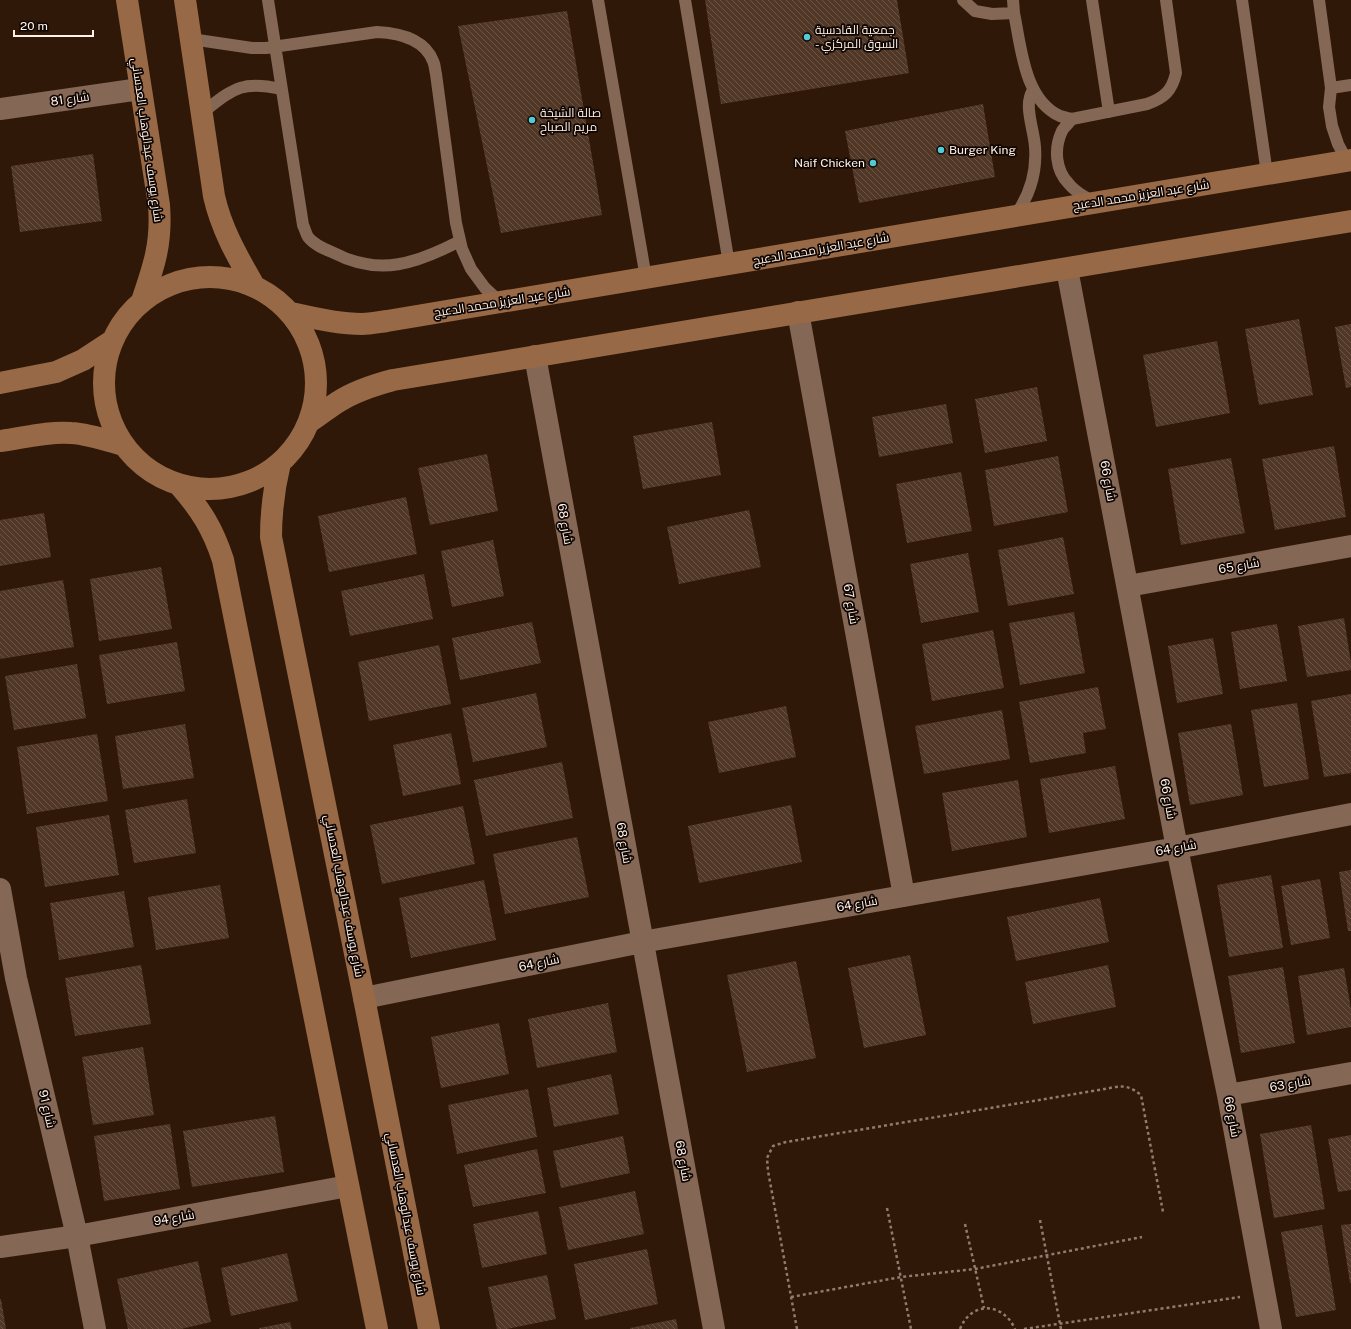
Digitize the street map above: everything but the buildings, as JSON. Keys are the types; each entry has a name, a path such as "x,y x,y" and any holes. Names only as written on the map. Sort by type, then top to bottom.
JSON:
{"street":[{"name":"شارع يوسف عبدالوهاب العدساني","path":"127,0 159,205 160,220 156,256 142,301"},
{"path":"185,0 214,196 218,212 230,242 253,284"},
{"name":"شارع 81","path":"0,110 140,89"},
{"name":"شارع عبد العزيز محمد الدعيج","path":"292,313 324,320 363,324 1349,161"},
{"path":"310,422 338,401 373,386 393,380 1351,221"},
{"name":"شارع 66","path":"1067,269 1177,848 1228,1095 1271,1329"},
{"path":"224,276 253,284 274,296 292,313 307,337 316,365 316,394 310,422 297,444 280,463 258,478 233,487 206,490 180,486 158,476 139,463 123,445 110,421 104,395 105,367 112,341 124,319 142,301 166,285 195,277 224,276"},
{"name":"شارع 67","path":"798,312 904,896"},
{"path":"0,383 56,372 83,360 112,341"},
{"name":"شارع 68","path":"535,356 714,1329"},
{"path":"0,441 51,434 71,433 101,438 123,445"},
{"name":"شارع يوسف عبدالوهاب العدساني","path":"280,463 272,505 271,537 429,1329"},
{"path":"180,486 195,503 205,518 218,545 223,560 377,1329"},
{"name":"شارع 65","path":"1128,586 1351,546"},
{"name":"شارع 64","path":"364,998 642,942 1177,848 1351,814"},
{"name":"شارع 91","path":"0,888 8,979 77,1236 95,1329"},
{"name":"شارع 63","path":"1228,1095 1351,1073"},
{"name":"شارع 94","path":"0,1247 77,1236 348,1186"}],"lane":[{"path":"268,0 303,225 308,237 318,246 346,259 359,263 380,266 396,265 415,261 433,255 460,241"},
{"path":"598,0 646,278"},
{"path":"685,0 729,264"},
{"path":"963,0 975,10 992,14 1014,13"},
{"path":"1013,0 1014,13 1027,75 1033,90 1049,109 1060,116 1072,119 1147,104 1158,101 1167,94 1173,84 1176,73 1166,0"},
{"path":"1092,0 1109,112"},
{"path":"1242,0 1267,174"},
{"path":"1319,0 1331,88 1330,107 1332,126 1338,144 1349,161"},
{"path":"191,39 252,48 275,47 377,32 392,32 407,37 418,43 433,61 436,74 456,223 462,249 471,269 485,288 500,302"},
{"path":"202,113 227,94 247,85 267,86 281,89"},
{"path":"1331,88 1351,85"},
{"path":"1015,216 1024,204 1034,176 1035,146 1028,99 1033,90"},
{"path":"1072,119 1063,130 1058,144 1057,158 1061,172 1068,184 1094,203"}],"path":[{"path":"797,1329 768,1171 767,1158 773,1146 786,1142 1122,1086 1132,1088 1141,1095 1163,1212"},
{"path":"887,1208 911,1329"},
{"path":"1040,1220 1061,1329"},
{"path":"965,1224 984,1308"},
{"path":"791,1297 901,1277 975,1269 1046,1254 1142,1237"},
{"path":"1024,1329 1265,1293"},
{"path":"960,1329 966,1318 974,1312 984,1308 994,1309 1004,1313 1011,1321 1014,1329"}],"place":[{"name":"جمعية القادسية - السوق المركزي","path":"807,37"},
{"name":"صالة الشيخة مريم الصباح","path":"532,120"},
{"name":"Burger King","path":"941,150"},
{"name":"Naif Chicken","path":"873,163"}]}
